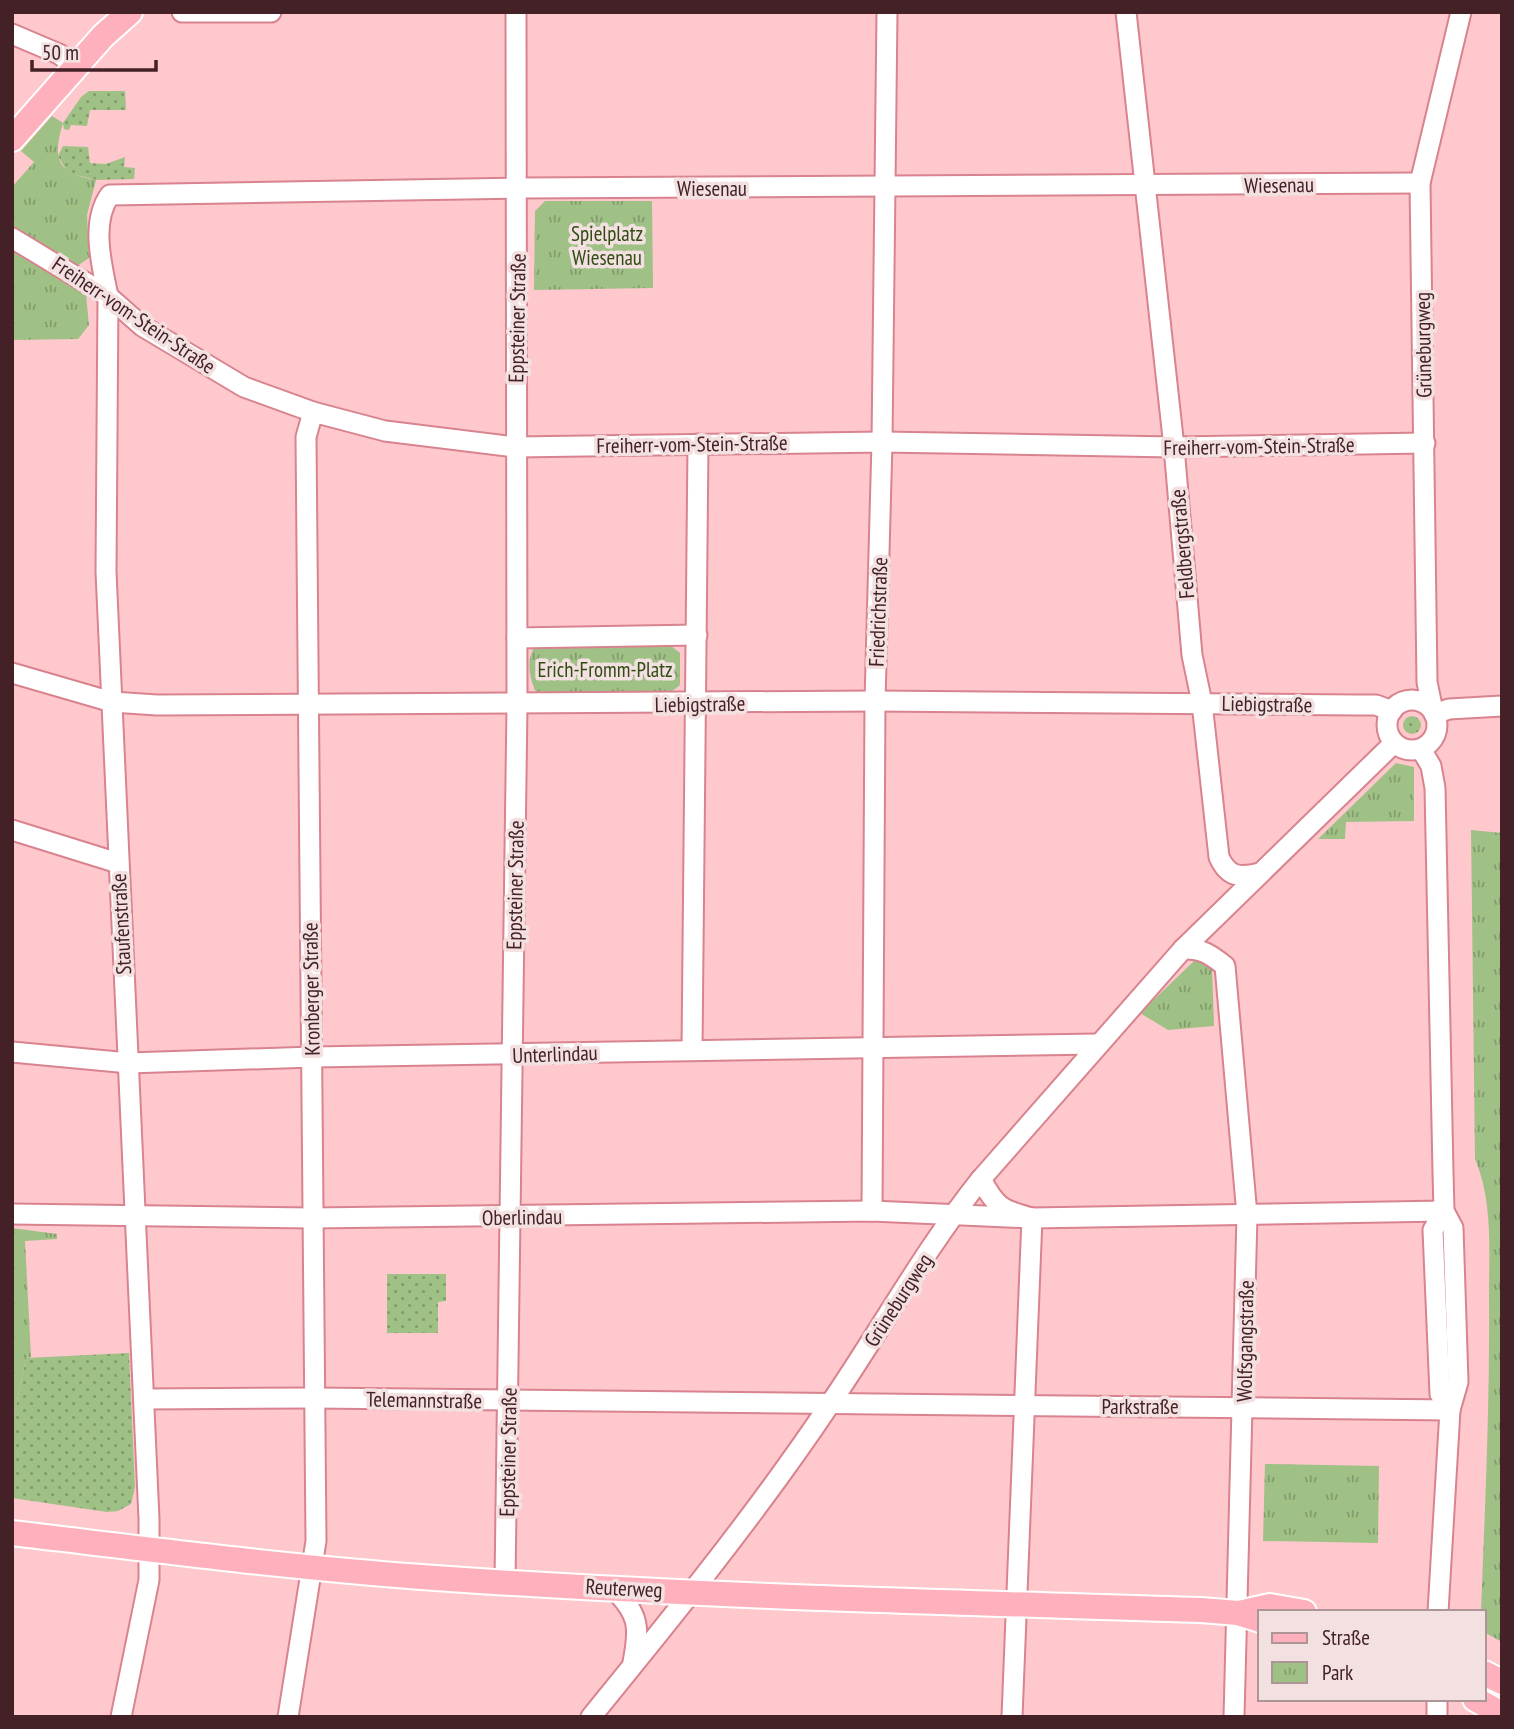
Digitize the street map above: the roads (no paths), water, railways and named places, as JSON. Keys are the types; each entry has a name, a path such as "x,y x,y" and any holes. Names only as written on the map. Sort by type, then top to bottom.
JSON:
{"main road":[{"path":"12,139 78,68 103,36 130,12"},
{"name":"Reuterweg","path":"12,1533 314,1567 505,1582 1249,1617"},
{"name":"Reuterweg","path":"1262,1610 1270,1606 1293,1610"},
{"path":"1486,1674 1502,1682"},
{"path":"1479,1701 1502,1714"}],"street":[{"path":"182,12 271,12"},
{"name":"Eppsteiner Straße","path":"505,1582 517,705 515,447 519,188 516,12"},
{"name":"Friedrichstraße","path":"872,1211 875,701 882,442 887,12"},
{"name":"Feldbergstraße","path":"1126,12 1143,187 1174,447 1192,655 1202,703 1219,857 1226,871 1232,875 1260,873"},
{"name":"Grüneburgweg","path":"1434,713 1427,682 1420,183 1461,12"},
{"path":"12,34 60,54 78,68"},
{"name":"Wiesenau","path":"108,296 99,253 104,203 110,194 519,188 1143,187 1420,183"},
{"name":"Freiherr-vom-Stein-Straße","path":"12,238 108,296 142,326 244,387 313,412 385,431 515,447 882,442 1174,447 1425,443"},
{"name":"Staufenstraße","path":"108,296 106,572 145,1399 149,1580 121,1717"},
{"name":"Kronberger Straße","path":"288,1717 314,1567 313,1056 306,437 313,412"},
{"path":"692,1050 698,444"},
{"path":"517,638 697,635"},
{"name":"Liebigstraße","path":"12,673 112,702 157,705 307,702 696,705 875,701 1376,705 1392,711"},
{"path":"1413,700 1427,682"},
{"path":"1434,713 1437,729 1433,738 1421,749 1402,749 1394,743 1387,722 1392,711 1403,701 1413,700 1434,713 1449,709 1502,706"},
{"name":"Grüneburgweg","path":"592,1717 693,1592 830,1405 953,1213 1183,949 1394,743"},
{"path":"1421,749 1431,766 1435,788 1444,1211 1453,1228 1458,1382 1450,1410 1438,1610"},
{"path":"12,830 118,863"},
{"name":"Wolfsgangstraße","path":"1183,949 1195,948 1208,953 1225,966 1247,1215 1244,1406 1249,1617 1234,1717"},
{"name":"Unterlindau","path":"12,1052 129,1063 313,1056 1098,1044"},
{"name":"Oberlindau","path":"981,1179 993,1202 1005,1211 1032,1218"},
{"name":"Oberlindau","path":"12,1214 312,1218 872,1211 1032,1218 1444,1211"},
{"path":"1012,1717 1032,1218"},
{"name":"Telemannstraße","path":"145,1399 314,1398 830,1405"},
{"name":"Parkstraße","path":"830,1405 1244,1406 1450,1410"},
{"path":"613,1588 631,1605 638,1626 632,1667"}],"park label":[{"name":"Spielplatz Wiesenau","path":"607,245"},
{"name":"Erich-Fromm-Platz","path":"605,669"}]}
